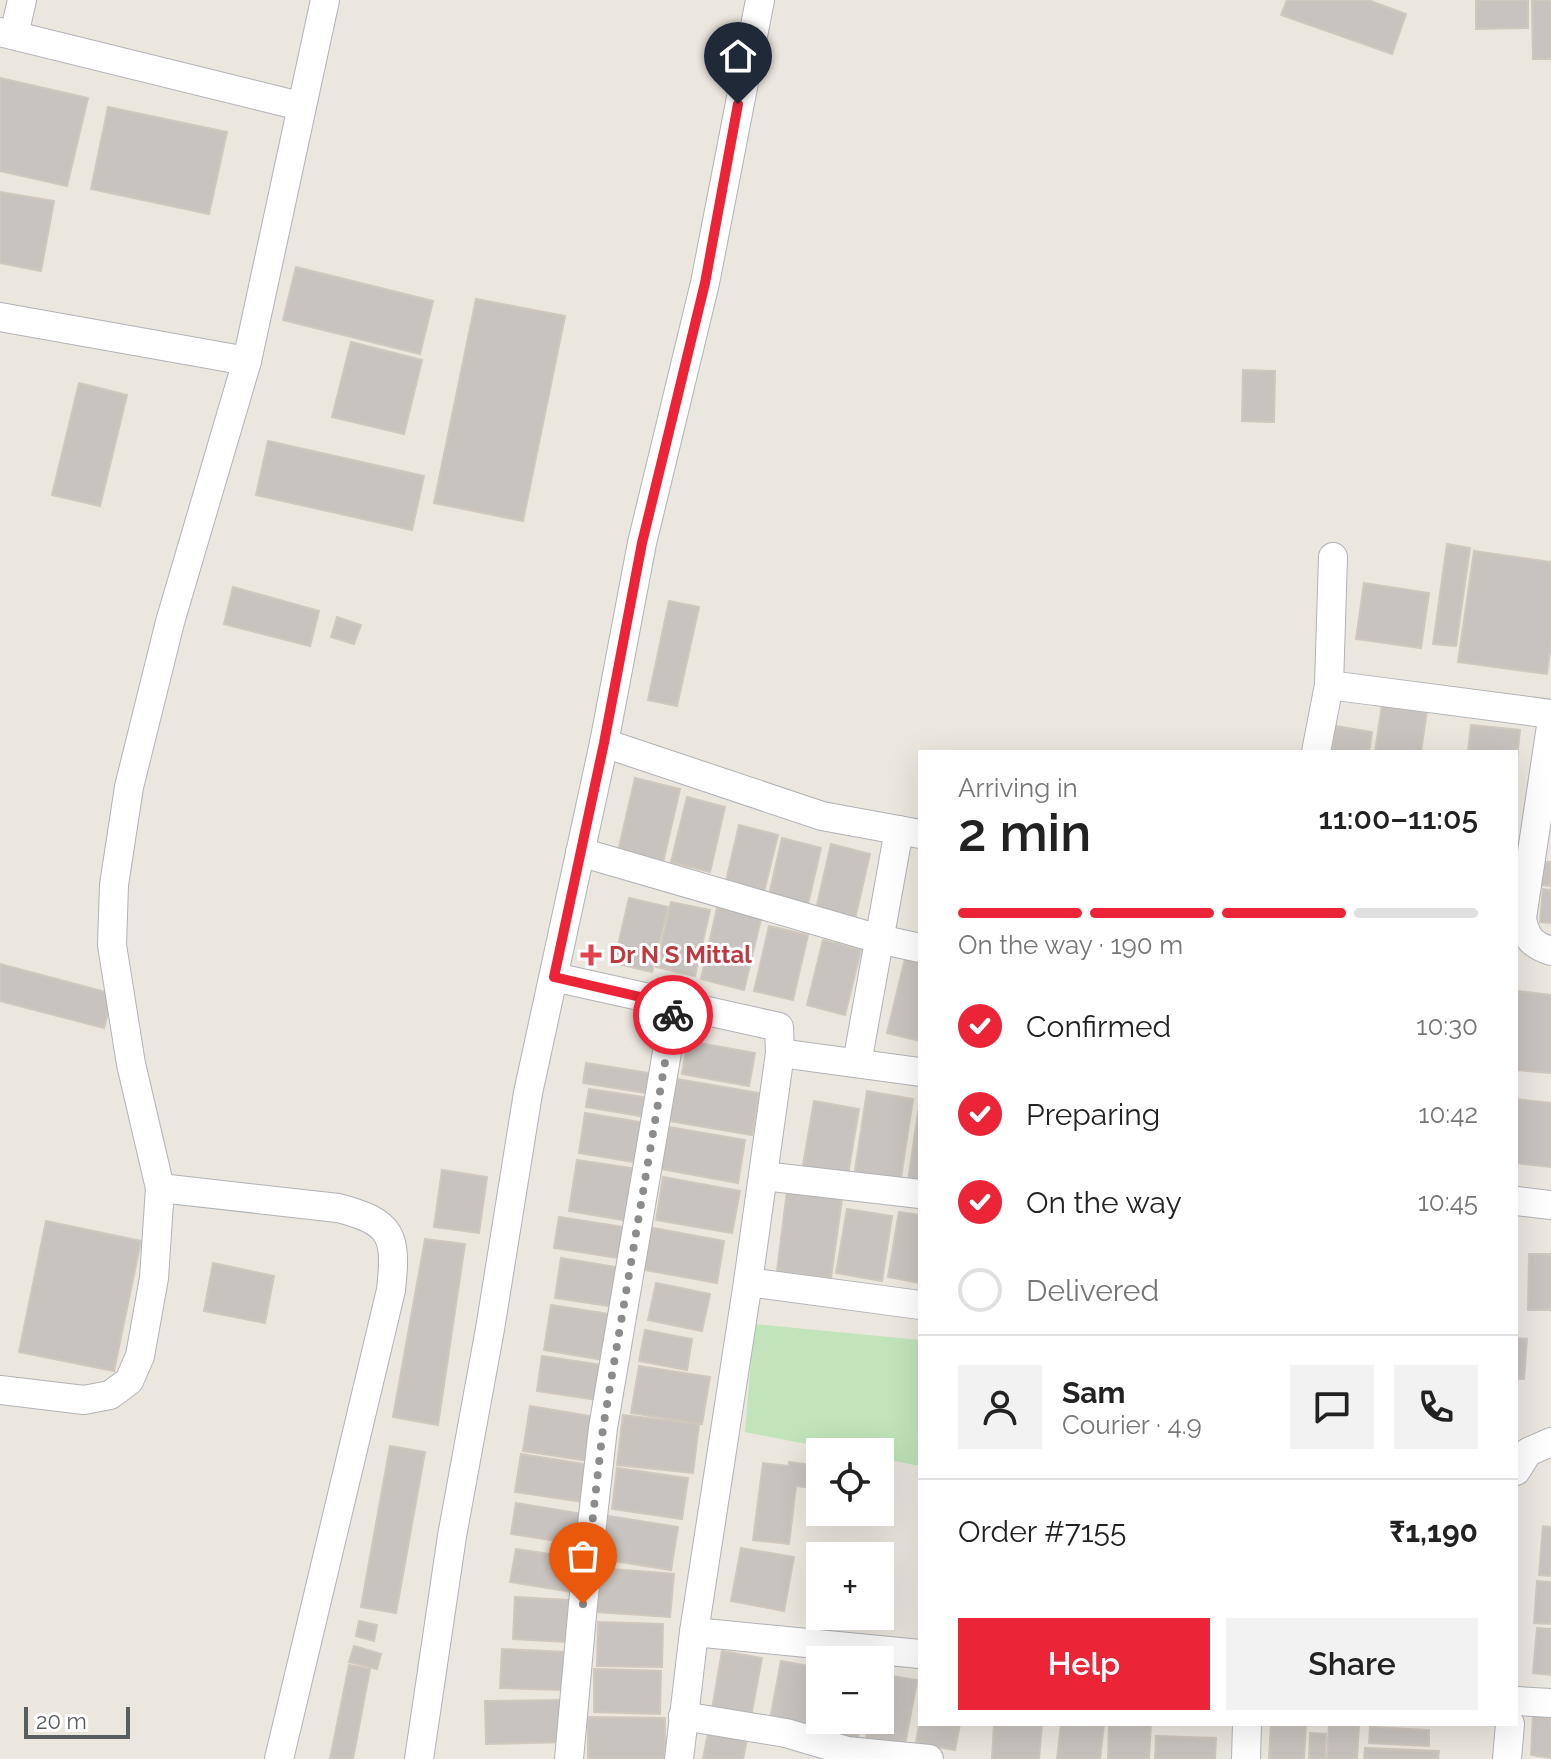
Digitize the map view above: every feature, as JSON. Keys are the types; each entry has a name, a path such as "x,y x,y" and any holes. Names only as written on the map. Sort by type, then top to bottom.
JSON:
{"street":[{"path":"22,0 7,34 300,106"},
{"path":"0,1390 84,1400 110,1395 129,1381 140,1356 154,1278 160,1188 131,1064 112,945 114,885 129,787 170,622 247,361 325,0"},
{"path":"419,1759 452,1536 490,1329 528,1093 604,743 642,543 705,283 760,0"},
{"path":"0,317 247,361"},
{"path":"1316,750 1329,685 1333,557"},
{"path":"1329,685 1551,714"},
{"path":"1551,726 1522,918 1524,933 1536,946 1551,951"},
{"path":"604,743 822,816 909,832 879,939 857,1063"},
{"path":"580,852 918,948"},
{"path":"554,977 779,1027 780,1053 694,1632 679,1759"},
{"path":"569,1759 603,1428 675,1005"},
{"path":"780,1053 918,1072"},
{"path":"763,1176 918,1194"},
{"path":"160,1188 338,1208 366,1215 385,1227 395,1255 391,1290 279,1759"},
{"path":"1518,1201 1551,1205"},
{"path":"748,1282 918,1305"},
{"path":"1518,1468 1528,1452 1551,1442"},
{"path":"694,1632 918,1654"},
{"path":"1518,1701 1551,1703"},
{"path":"683,1716 786,1733 847,1751 929,1759"},
{"path":"1246,1759 1247,1726"},
{"path":"1507,1759 1510,1726"}],"green space":[{"path":"754,1324 918,1340 918,1466 894,1461 894,1438 806,1438 806,1444 745,1432"}],"building":[{"path":"1287,0 1368,0 1406,14 1392,54 1281,15"},
{"path":"1476,0 1528,0 1528,28 1476,29"},
{"path":"1532,0 1551,0 1551,59 1533,59"},
{"path":"0,78 88,98 67,186 0,171"},
{"path":"108,107 227,132 209,214 91,189"},
{"path":"0,192 54,201 41,271 0,263"},
{"path":"296,267 433,301 420,354 283,320"},
{"path":"476,299 565,316 523,521 434,503"},
{"path":"351,342 422,360 404,434 332,417"},
{"path":"1243,370 1275,371 1274,422 1242,421"},
{"path":"79,383 127,395 100,506 52,495"},
{"path":"268,441 424,476 412,530 256,495"},
{"path":"1447,544 1470,548 1456,646 1433,644"},
{"path":"1474,551 1551,562 1551,644 1547,674 1458,662"},
{"path":"1364,583 1429,593 1421,648 1356,639"},
{"path":"233,587 319,611 310,646 224,624"},
{"path":"669,601 699,607 677,706 648,700"},
{"path":"337,617 361,625 354,644 331,637"},
{"path":"1382,704 1427,710 1421,750 1375,750"},
{"path":"1471,725 1520,730 1518,750 1468,750"},
{"path":"1336,726 1372,732 1369,750 1332,750"},
{"path":"635,778 680,789 662,867 617,856"},
{"path":"687,797 725,807 710,872 671,862"},
{"path":"739,825 778,835 762,900 724,890"},
{"path":"782,838 821,848 806,913 767,904"},
{"path":"831,844 870,854 855,919 816,909"},
{"path":"1545,862 1551,862 1551,886 1542,885"},
{"path":"1543,889 1551,890 1551,923 1540,922"},
{"path":"629,898 668,907 652,972 614,963"},
{"path":"671,902 710,910 695,976 656,967"},
{"path":"717,908 761,919 744,990 701,979"},
{"path":"769,926 808,935 793,1000 754,991"},
{"path":"823,940 861,950 845,1015 807,1005"},
{"path":"905,959 918,962 918,1041 887,1033"},
{"path":"0,964 113,994 104,1028 0,1001"},
{"path":"1518,991 1551,995 1551,1073 1518,1070"},
{"path":"688,1041 755,1053 749,1086 682,1074"},
{"path":"586,1063 649,1073 646,1093 583,1083"},
{"path":"677,1079 759,1093 752,1135 669,1121"},
{"path":"589,1089 650,1098 646,1117 586,1107"},
{"path":"867,1091 913,1099 900,1184 854,1177"},
{"path":"1518,1099 1551,1103 1551,1167 1518,1163"},
{"path":"814,1101 859,1109 847,1180 802,1171"},
{"path":"918,1112 918,1182 908,1181"},
{"path":"585,1113 646,1123 640,1163 579,1153"},
{"path":"669,1127 745,1140 738,1183 661,1169"},
{"path":"577,1160 638,1169 629,1221 569,1211"},
{"path":"442,1170 487,1177 479,1233 434,1227"},
{"path":"663,1177 740,1191 732,1233 656,1220"},
{"path":"787,1191 842,1199 831,1278 777,1271"},
{"path":"847,1209 892,1216 882,1281 836,1273"},
{"path":"899,1212 918,1215 918,1283 888,1277"},
{"path":"559,1217 630,1228 625,1259 554,1248"},
{"path":"46,1221 141,1241 114,1371 19,1352"},
{"path":"648,1227 724,1241 717,1283 640,1269"},
{"path":"425,1239 465,1244 438,1425 393,1417"},
{"path":"1529,1254 1551,1254 1551,1310 1528,1310"},
{"path":"561,1258 622,1268 616,1307 555,1298"},
{"path":"213,1263 274,1276 265,1323 204,1311"},
{"path":"656,1283 710,1294 702,1331 648,1320"},
{"path":"551,1305 616,1315 609,1361 544,1350"},
{"path":"645,1330 692,1339 687,1370 639,1361"},
{"path":"1518,1338 1527,1339 1524,1379 1518,1379"},
{"path":"542,1356 609,1366 604,1401 537,1391"},
{"path":"639,1366 710,1377 702,1424 631,1413"},
{"path":"530,1406 596,1417 589,1461 523,1451"},
{"path":"623,1415 699,1424 693,1473 617,1465"},
{"path":"390,1446 425,1452 396,1613 361,1607"},
{"path":"521,1454 590,1465 584,1502 515,1492"},
{"path":"789,1462 806,1464 806,1487 796,1486 789,1544 753,1540 763,1463 789,1466"},
{"path":"617,1468 688,1478 682,1519 612,1509"},
{"path":"516,1503 589,1515 584,1545 511,1534"},
{"path":"608,1516 678,1527 671,1570 601,1559"},
{"path":"1543,1526 1551,1527 1551,1576 1539,1575"},
{"path":"741,1548 794,1557 784,1611 731,1601"},
{"path":"516,1549 584,1559 579,1593 510,1582"},
{"path":"600,1568 674,1574 670,1617 597,1612"},
{"path":"1537,1581 1551,1582 1551,1624 1534,1623"},
{"path":"515,1597 569,1600 566,1642 513,1639"},
{"path":"359,1621 377,1625 374,1641 356,1636"},
{"path":"598,1622 663,1624 662,1667 597,1666"},
{"path":"1537,1628 1551,1629 1551,1675 1533,1673"},
{"path":"354,1646 381,1654 377,1669 349,1662"},
{"path":"502,1649 565,1652 563,1690 500,1688"},
{"path":"722,1651 762,1658 750,1722 711,1715"},
{"path":"781,1661 806,1665 806,1733 769,1725"},
{"path":"349,1665 370,1669 353,1759 330,1759"},
{"path":"594,1669 661,1671 660,1714 594,1712"},
{"path":"894,1676 917,1680 905,1745 866,1738 867,1734 894,1734"},
{"path":"566,1700 567,1742 486,1744 485,1701"},
{"path":"1533,1713 1551,1715 1551,1758 1531,1755"},
{"path":"588,1717 665,1718 665,1759 588,1759"},
{"path":"919,1726 960,1726 955,1750 916,1743"},
{"path":"994,1726 1042,1726 1039,1759 992,1759"},
{"path":"1061,1726 1104,1726 1100,1759 1057,1759"},
{"path":"1109,1726 1151,1726 1149,1759 1108,1759"},
{"path":"1271,1726 1306,1726 1304,1759 1269,1759"},
{"path":"1329,1726 1359,1726 1357,1759 1327,1759"},
{"path":"1370,1727 1429,1730 1429,1746 1369,1743"},
{"path":"708,1733 747,1740 743,1759 703,1759"},
{"path":"1310,1733 1326,1734 1325,1759 1309,1759"},
{"path":"818,1734 859,1734 857,1743"},
{"path":"1156,1736 1216,1738 1215,1759 1155,1759"},
{"path":"1365,1748 1439,1751 1438,1759 1364,1759"}],"way so far":[{"path":"583,1604 603,1428 673,1015"}],"place":[{"name":"Dr N S Mittal","path":"591,955"}],"route":[{"path":"673,1015 675,1005 554,977 604,743 642,543 705,283 738,104"}]}
